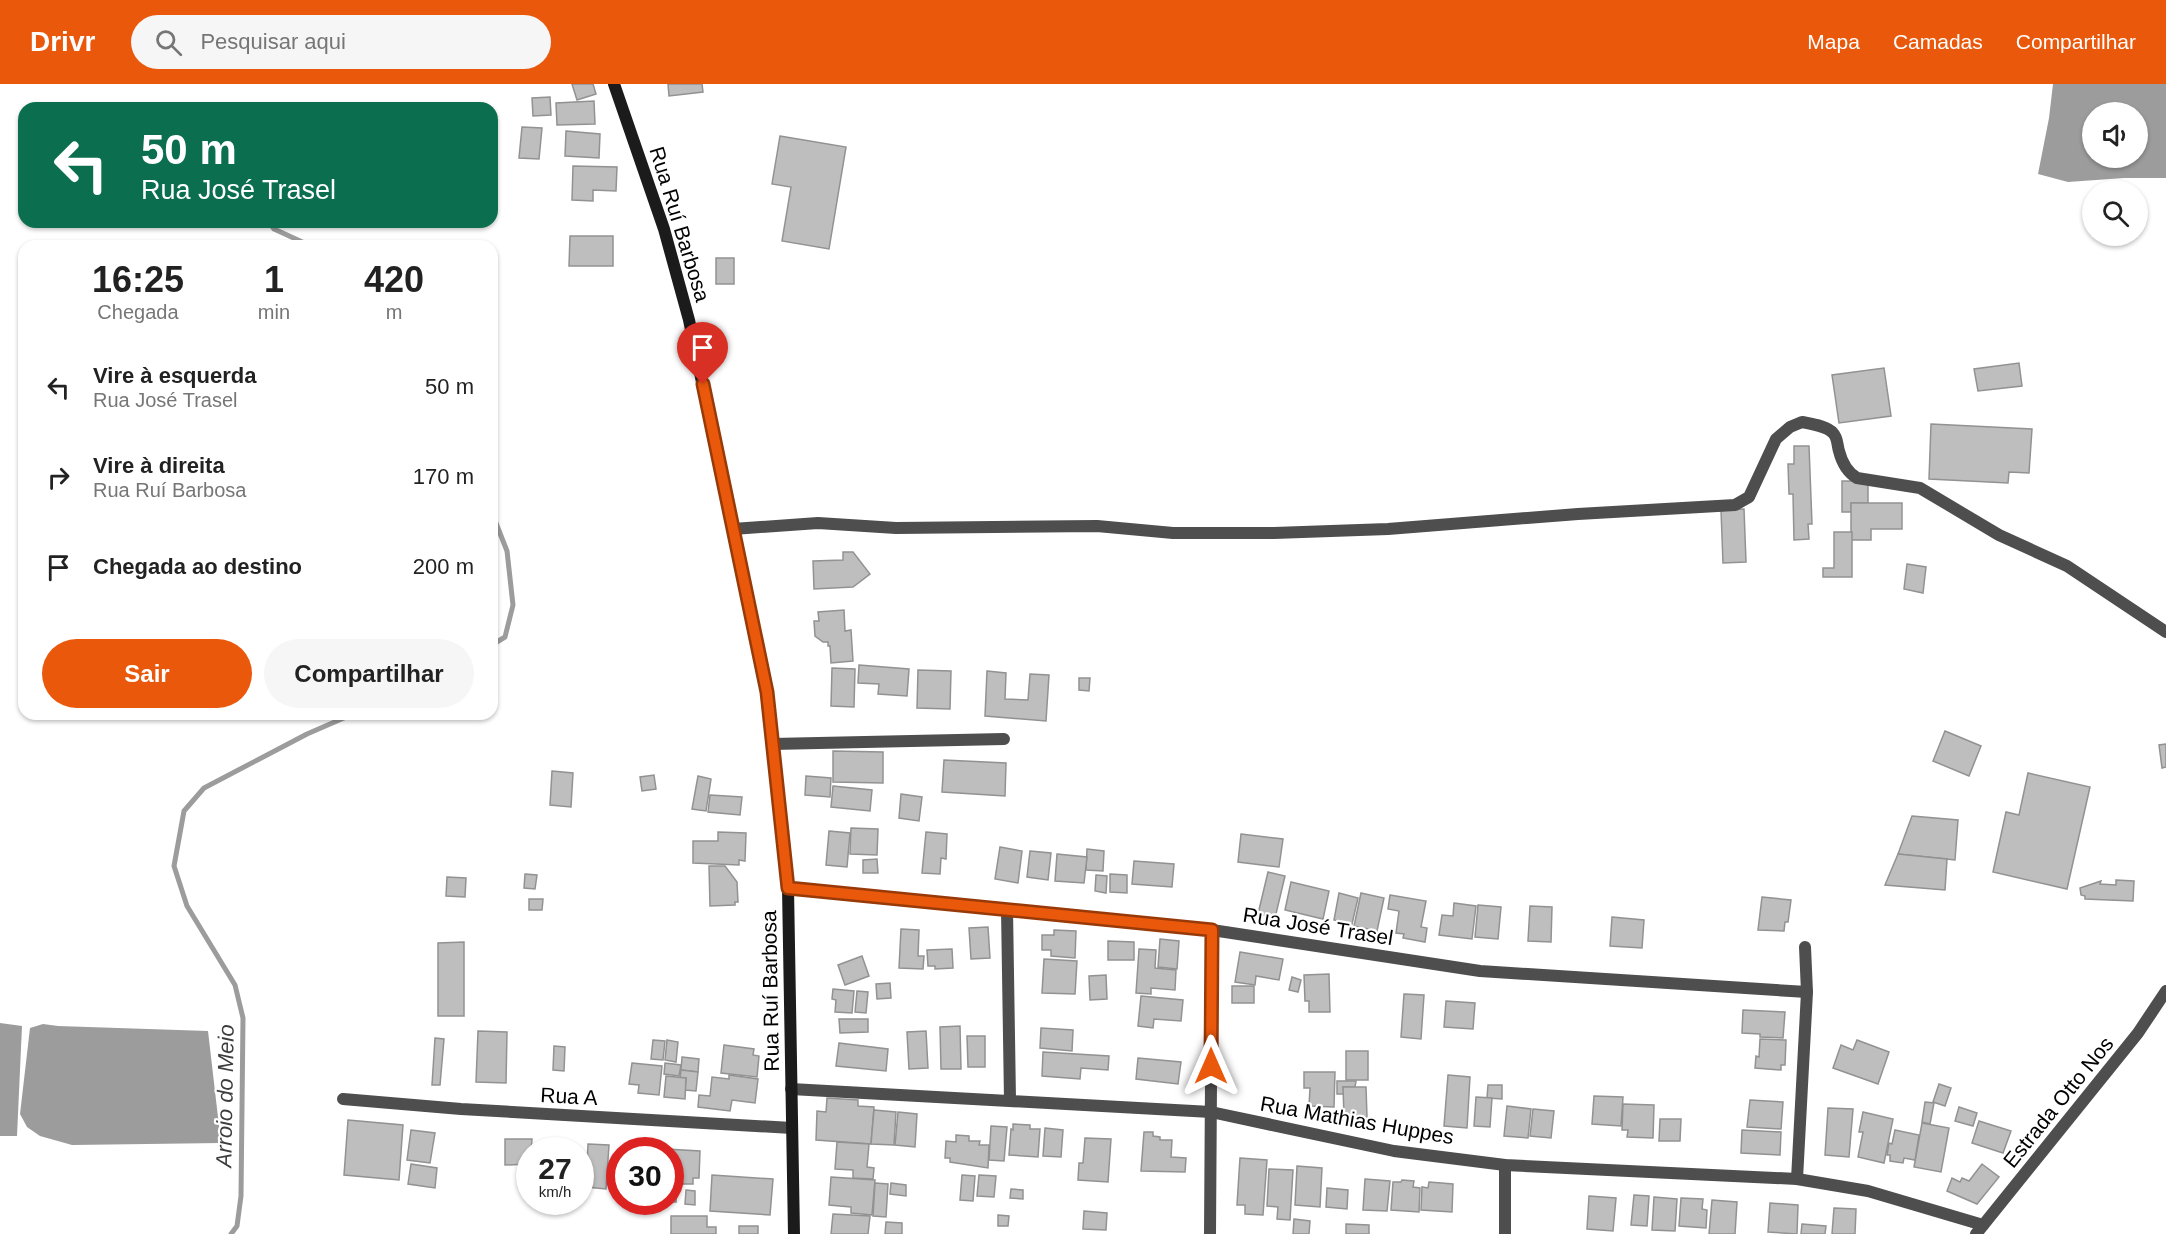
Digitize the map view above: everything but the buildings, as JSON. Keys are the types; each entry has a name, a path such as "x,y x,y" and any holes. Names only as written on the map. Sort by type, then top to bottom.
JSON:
{"main road":[{"name":"Rua Ruí Barbosa","path":"614,84 664,229 689,320 767,692 788,888 794,1234"}],"street":[{"path":"733,529 818,523 896,528 1097,526 1173,533 1274,533 1388,529 1578,514 1735,505 1749,497 1776,439 1790,427 1802,422 1832,431 1836,436 1845,466 1849,473 1857,478 1920,488 1999,535 2067,566 2166,632"},
{"path":"772,744 1004,739"},
{"name":"Rua José Trasel","path":"788,888 1212,930 1480,971 1807,992"},
{"path":"1007,909 1010,1100"},
{"path":"1210,1234 1212,930"},
{"path":"1797,1179 1807,992 1805,947"},
{"name":"Estrada Otto Nos","path":"1980,1229 2138,1033 2166,991"},
{"name":"Rua Mathias Huppes","path":"791,1089 1211,1112 1394,1151 1505,1165 1797,1179 1868,1191 1980,1229"},
{"name":"Rua A","path":"343,1100 792,1128"},
{"path":"1505,1165 1505,1234"}],"shaded area":[{"path":"2053,84 2166,84 2166,178 2068,182 2038,174"},
{"path":"0,1023 22,1026 17,1136 0,1136"},
{"path":"43,1024 208,1031 221,1143 72,1145 40,1136 27,1127 20,1114 30,1028"}],"waterway":[{"name":"Arroio do Meio","path":"273,228 298,240"},
{"name":"Arroio do Meio","path":"498,528 507,551 513,605 505,637 498,641"},
{"name":"Arroio do Meio","path":"231,1234 237,1226 241,1196 243,1018 235,985 187,906 174,866 184,811 204,788 307,734 339,720"}],"route":[{"path":"703,384 767,692 788,888 1212,930 1211,1066"}]}
